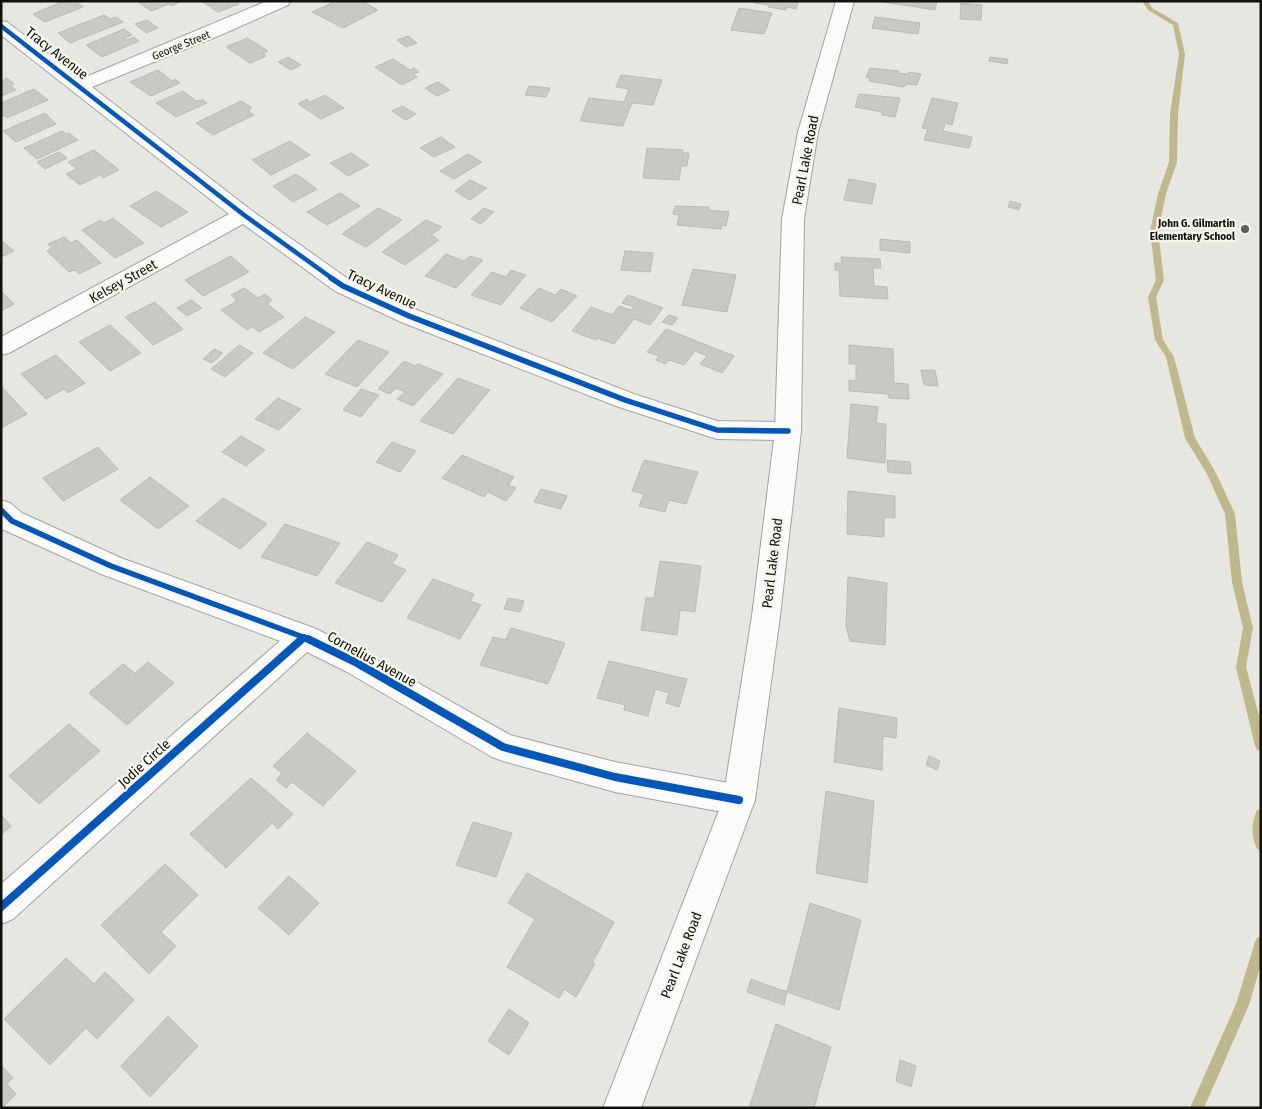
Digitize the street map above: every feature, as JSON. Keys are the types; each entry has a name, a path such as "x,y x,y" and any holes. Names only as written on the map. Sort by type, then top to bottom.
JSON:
{"street":[{"name":"George Street","path":"79,86 217,30 282,1"},
{"name":"Pearl Lake Road","path":"622,1108 739,800 766,616 788,431 793,219 808,132 846,1"},
{"name":"Tracy Avenue","path":"1,26 244,215 343,286 409,316 616,396 717,430 788,431"},
{"name":"Kelsey Street","path":"1,347 244,215"},
{"name":"Cornelius Avenue","path":"1,510 12,521 111,566 304,637 357,663 503,747 615,777 739,800"},
{"name":"Jodie Circle","path":"1,907 304,637"}],"building":[{"path":"64,1 73,4 77,2 83,7 45,22 33,14"},
{"path":"137,1 178,1 180,2 151,11"},
{"path":"201,1 236,1 239,4 218,12"},
{"path":"329,1 362,1 378,10 343,28 312,12 332,3"},
{"path":"755,1 799,1 796,9 787,7 786,10 754,3"},
{"path":"877,1 937,1 935,10"},
{"path":"961,3 982,5 981,20 960,19"},
{"path":"739,8 772,13 764,34 731,30"},
{"path":"104,15 110,19 116,17 123,22 70,43 58,33"},
{"path":"875,17 920,23 918,34 872,28"},
{"path":"147,20 158,28 146,33 135,24"},
{"path":"124,29 132,35 124,38 127,40 134,37 139,41 102,57 86,45"},
{"path":"408,36 417,43 406,47 397,40"},
{"path":"247,38 268,51 263,54 266,56 250,63 226,47"},
{"path":"288,57 301,65 291,70 278,62"},
{"path":"990,57 1008,59 1007,64 989,61"},
{"path":"393,59 410,70 414,68 419,72 413,74 417,77 402,85 375,67"},
{"path":"870,68 899,71 898,73 921,74 917,85 906,84 904,87 869,81 870,78 866,77"},
{"path":"158,70 172,81 175,79 180,83 151,96 130,82"},
{"path":"621,75 662,80 653,105 632,103 623,126 580,121 589,98 624,102 629,89 616,87"},
{"path":"7,78 14,84 11,86 16,90 1,96 1,81"},
{"path":"438,82 450,90 437,96 425,88"},
{"path":"529,86 550,88 546,97 525,95"},
{"path":"34,89 48,100 7,118 5,116 1,117 1,103"},
{"path":"183,91 196,101 203,100 207,103 176,117 156,103"},
{"path":"859,94 900,98 895,117 882,115 882,112 855,107"},
{"path":"325,95 344,108 321,119 298,104 307,99 310,102"},
{"path":"932,98 958,103 952,125 945,123 943,131 972,137 969,148 924,140 928,129 922,128"},
{"path":"241,101 252,108 248,111 254,115 213,135 196,123"},
{"path":"402,106 416,114 406,120 392,111"},
{"path":"45,113 56,124 16,142 3,131"},
{"path":"62,131 66,134 69,133 78,140 37,159 24,148"},
{"path":"441,137 455,147 434,157 420,148"},
{"path":"290,141 310,155 271,175 252,160"},
{"path":"647,148 683,150 682,153 689,153 687,166 681,166 679,180 643,178"},
{"path":"94,150 119,170 103,178 100,175 80,185 66,174 77,169 68,162"},
{"path":"59,152 67,158 45,169 37,162"},
{"path":"351,153 369,165 348,176 330,163"},
{"path":"468,154 482,162 454,179 440,171"},
{"path":"296,174 317,189 293,202 273,186"},
{"path":"849,179 876,184 872,204 844,200"},
{"path":"470,180 487,188 470,200 455,191"},
{"path":"156,191 188,212 161,227 130,206"},
{"path":"340,193 360,206 327,225 307,212"},
{"path":"1010,201 1021,204 1019,210 1008,207"},
{"path":"675,206 709,207 709,210 729,212 726,226 722,225 721,229 677,225 679,215 673,214"},
{"path":"378,208 402,220 366,247 342,234"},
{"path":"484,208 494,212 481,224 471,219"},
{"path":"113,218 144,243 115,258 82,230 101,220 104,223"},
{"path":"426,220 442,227 431,235 439,240 405,265 382,252"},
{"path":"64,237 71,243 77,240 101,263 79,274 75,270 69,272 47,251 52,248 48,244"},
{"path":"880,239 910,242 910,253 880,250"},
{"path":"1,240 14,251 1,257"},
{"path":"625,251 653,253 650,272 621,270"},
{"path":"446,254 464,261 470,256 483,260 456,288 425,276"},
{"path":"231,256 249,272 203,296 185,280"},
{"path":"841,257 880,259 881,268 873,268 874,286 887,287 888,299 840,296 839,270 835,270 835,263 842,263"},
{"path":"693,269 736,275 727,312 682,305"},
{"path":"511,270 526,275 501,305 471,295 492,272 506,277"},
{"path":"244,288 258,298 265,294 272,300 267,304 284,317 259,332 252,327 247,330 221,310 237,301 231,295"},
{"path":"539,288 555,295 561,289 577,296 552,322 520,308"},
{"path":"1,291 14,304 1,311"},
{"path":"628,295 663,308 650,325 634,319 614,344 597,338 596,340 572,331 591,307 612,315 619,306 631,310 634,307 622,303"},
{"path":"191,300 202,308 187,316 177,308"},
{"path":"155,302 183,329 153,345 125,317"},
{"path":"669,315 678,318 672,325 662,322"},
{"path":"305,317 335,332 293,369 263,353"},
{"path":"110,325 141,353 110,371 79,342"},
{"path":"666,329 734,356 722,373 700,364 707,356 695,351 684,365 669,360 665,364 656,360 659,356 647,352"},
{"path":"358,340 389,352 357,387 325,374"},
{"path":"239,345 253,353 225,377 211,369"},
{"path":"849,345 893,349 894,383 908,384 909,399 889,398 888,394 849,391 849,380 856,381 856,364 849,364"},
{"path":"214,349 223,353 212,363 203,359"},
{"path":"56,355 85,383 68,393 64,389 46,399 21,374"},
{"path":"404,361 415,366 418,364 443,374 413,406 397,399 405,392 396,388 390,394 378,389"},
{"path":"921,370 935,370 938,386 924,385"},
{"path":"458,378 490,390 453,434 420,421"},
{"path":"1,386 27,414 1,428"},
{"path":"361,389 379,395 361,417 343,410"},
{"path":"278,398 301,409 279,430 255,419"},
{"path":"851,404 878,407 876,423 886,424 885,463 847,458"},
{"path":"241,436 265,450 246,466 222,452"},
{"path":"392,442 416,451 400,472 376,462"},
{"path":"98,447 118,469 63,501 43,478"},
{"path":"462,455 514,477 508,485 516,488 506,501 488,492 484,497 442,478"},
{"path":"644,460 698,472 686,504 669,500 665,512 639,506 644,494 632,491"},
{"path":"887,460 910,462 911,474 888,472"},
{"path":"150,477 189,506 158,529 120,500"},
{"path":"541,489 567,496 561,509 534,502"},
{"path":"848,491 895,496 895,518 884,517 884,537 847,534"},
{"path":"223,498 267,524 240,549 196,521"},
{"path":"285,524 340,543 317,576 261,557"},
{"path":"367,542 398,555 392,564 406,570 382,602 335,583"},
{"path":"660,561 701,566 695,612 680,610 677,635 641,630 646,598 654,598"},
{"path":"848,577 887,583 885,645 850,641 846,627"},
{"path":"433,579 474,594 470,601 481,605 460,639 407,618"},
{"path":"508,598 524,601 520,612 504,609"},
{"path":"511,628 565,643 548,684 480,665 493,637 506,640"},
{"path":"609,661 687,679 679,707 666,703 669,693 655,689 648,716 624,710 625,705 597,698"},
{"path":"148,662 174,683 127,725 89,693 123,664 135,673"},
{"path":"839,708 897,718 896,738 883,736 882,770 834,762"},
{"path":"69,724 100,751 39,804 9,776"},
{"path":"307,733 356,771 323,806 292,782 286,788 276,780 282,773 273,766"},
{"path":"929,756 940,761 937,770 926,765"},
{"path":"251,778 293,814 278,829 272,823 226,868 190,834"},
{"path":"826,791 874,801 867,883 816,873"},
{"path":"1,815 11,826 1,835"},
{"path":"473,822 512,833 496,877 456,865"},
{"path":"165,864 198,895 161,932 176,946 149,974 101,925"},
{"path":"527,873 614,922 592,963 595,964 576,997 564,989 559,998 507,967 535,919 508,903"},
{"path":"289,876 319,903 289,935 258,908"},
{"path":"810,903 861,920 839,1010 787,992"},
{"path":"66,958 94,984 105,972 134,1000 97,1039 86,1028 50,1065 4,1019"},
{"path":"751,979 787,992 784,1005 747,992"},
{"path":"509,1009 529,1023 509,1055 488,1041"},
{"path":"168,1016 198,1046 150,1097 121,1066"},
{"path":"776,1024 831,1047 814,1108 749,1108"},
{"path":"900,1060 916,1066 911,1087 896,1081"},
{"path":"1,1065 13,1078 7,1084 16,1094 2,1108"}],"waterway":[{"path":"1145,1 1150,9 1176,24 1182,54 1174,114 1173,162 1162,194 1154,231 1160,280 1152,297 1159,340 1170,357 1190,438 1211,473 1230,514 1237,582 1248,628 1241,667 1261,746"},
{"path":"1261,814 1258,829 1261,845"},
{"path":"1197,1108 1242,1005 1261,942"}],"cycle path":[{"path":"1,26 244,215 343,286 409,316 625,400 717,430 788,431"},
{"path":"1,510 12,521 111,566 304,637 357,663 503,747 615,777 739,800"},
{"path":"1,907 304,637"}],"place":[{"name":"John G. Gilmartin Elementary School","path":"1245,229"}]}
